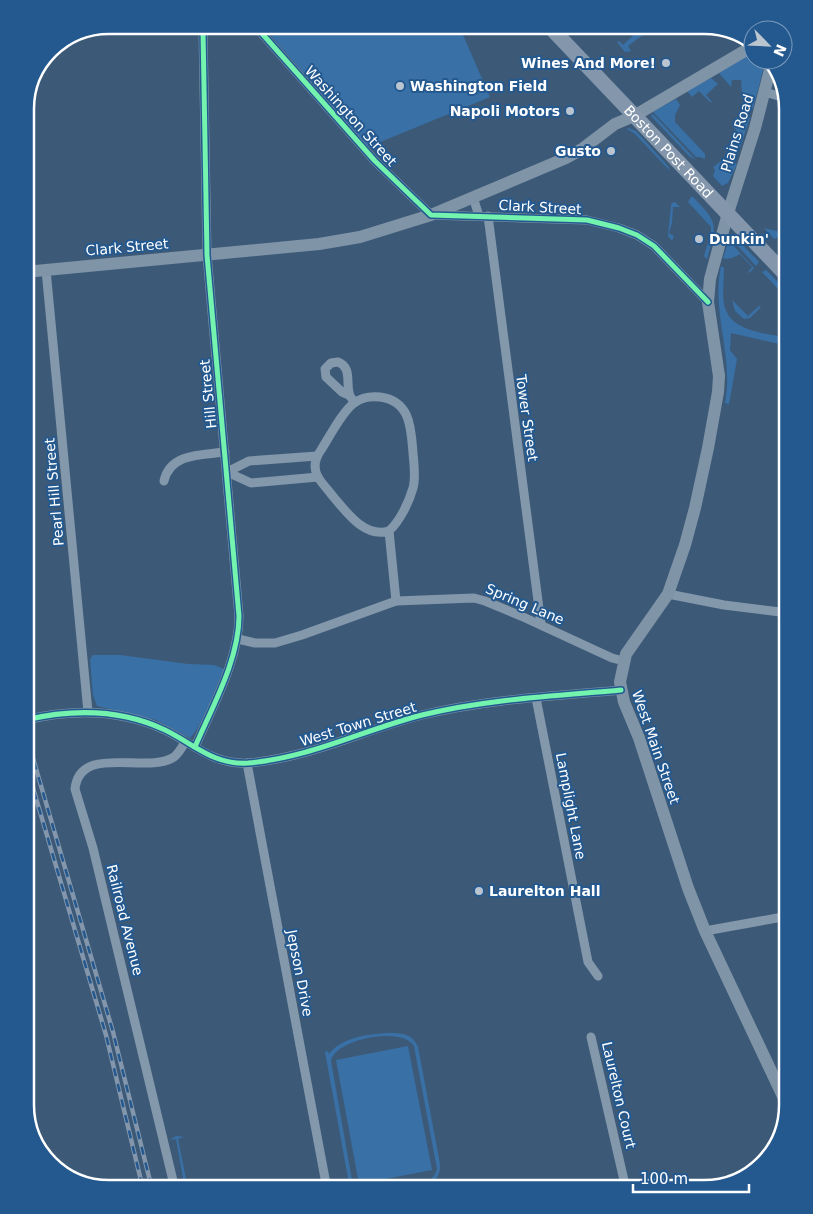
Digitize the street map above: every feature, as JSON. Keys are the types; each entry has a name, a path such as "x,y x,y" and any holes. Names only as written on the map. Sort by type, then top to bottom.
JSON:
{"main road":[{"name":"Boston Post Road","path":"557,34 779,267"},
{"path":"431,215 554,164 582,149 615,124 634,116 743,52"},
{"name":"Plains Road","path":"728,213 770,72"},
{"name":"West Main Street","path":"728,213 712,267 708,302 718,376 718,392 695,508 685,545 668,594 630,648 624,661 621,675 621,690 642,745 675,853 705,931 779,1089"},
{"name":"Clark Street","path":"34,271 342,240 431,215"}],"street":[{"name":"Hill Street","path":"195,747 231,664 238,639 240,616 207,255 203,34"},
{"name":"Washington Street","path":"262,34 375,161 431,215"},
{"path":"765,92 778,96"},
{"name":"Tower Street","path":"473,197 483,216 505,356 542,624"},
{"name":"Clark Street","path":"431,215 587,220 628,231 654,246 708,302"},
{"name":"Pearl Hill Street","path":"46,270 88,712"},
{"path":"349,395 355,402"},
{"path":"389,531 374,532 356,522 318,477 316,467 317,456 355,402 372,397 386,398 403,409 410,421 414,473 413,489 399,518 389,531 396,601"},
{"path":"164,481 169,468 181,459 225,452"},
{"path":"227,472 249,461 317,456"},
{"path":"227,472 251,482 318,477"},
{"path":"668,594 779,612"},
{"name":"Spring Lane","path":"238,639 255,643 275,643 396,601 474,598 485,600 542,624 612,658 624,661"},
{"name":"West Town Street","path":"34,718 63,713 88,712 116,715 167,731 219,760 247,763 280,759 313,751 397,722 438,712 487,703 621,690"},
{"name":"Lamplight Lane","path":"536,698 588,962 598,976"},
{"name":"Railroad Avenue","path":"173,1180 93,848 75,789 78,778 89,767 98,764 163,762 176,755 185,742"},
{"name":"Jepson Drive","path":"247,763 325,1180"},
{"path":"705,931 779,918"},
{"name":"Laurelton Court","path":"591,1037 624,1180"}],"shaded area":[{"name":"Washington Field","path":"269,34 463,34 490,97 368,147"},
{"path":"635,34 644,34 628,46 631,51 625,52 617,42 619,41 623,45"},
{"path":"743,57 743,70 763,70 753,109 741,97 741,80 732,80 731,87 719,73"},
{"path":"711,78 718,84 706,95 712,102 699,91 692,97 687,91"},
{"path":"676,99 680,105 675,115 675,122 705,154 705,159 696,157 654,113 654,111"},
{"path":"745,113 750,118 740,148 734,142 739,137 738,132 732,126"},
{"path":"653,114 696,160 689,156 653,118 651,115"},
{"path":"627,129 636,131 668,166 670,171 635,134"},
{"path":"728,156 731,161 737,164 728,183 722,186 713,176 715,170 713,167"},
{"path":"691,197 708,213 714,225 713,238 707,259 704,256 711,227 688,202"},
{"path":"675,202 680,207 673,207 669,233 674,236 672,241 668,236 671,206"},
{"path":"764,228 779,231 779,237 774,239"},
{"path":"732,240 740,242 759,262 756,266"},
{"path":"728,243 732,244 754,268 749,273 752,267 740,254 730,258 723,258"},
{"path":"721,266 724,268 724,304 727,313 733,320 750,330 779,336 779,344 731,333 730,350 737,359 729,404 725,403 727,368 720,318 719,283"},
{"path":"766,270 779,283 779,290 762,272"},
{"path":"732,300 748,316 759,306 761,307 750,318 744,319 735,311"},
{"path":"93,655 120,655 188,664 214,665 224,669 204,716 195,733 190,738 156,720 97,706 93,695 90,659"},
{"path":"398,1033 406,1035 413,1039 418,1047 440,1164 440,1170 435,1180 430,1180 437,1169 414,1046 407,1040 384,1036 356,1041 335,1053 331,1061 352,1180 348,1180 325,1052 328,1051 329,1054 334,1048 348,1040 373,1034"},
{"path":"408,1046 432,1170 380,1180 358,1180 336,1060"},
{"path":"176,1136 184,1137 178,1139 186,1180 183,1180 176,1139 170,1140"}],"railway":[{"path":"34,762 113,1032 150,1180"},
{"path":"34,791 106,1035 141,1180"}],"cycle path":[{"path":"195,747 230,666 238,633 239,616 207,255 203,34"},
{"path":"262,34 375,161 431,215 587,220 619,228 637,235 654,246 708,302"},
{"path":"34,718 78,713 96,713 131,718 165,730 224,761 248,763 293,756 400,721 471,705 621,690"}],"place":[{"name":"Wines And More!","path":"666,63"},
{"name":"Washington Field","path":"400,86"},
{"name":"Napoli Motors","path":"570,111"},
{"name":"Gusto","path":"611,151"},
{"name":"Dunkin'","path":"699,239"},
{"name":"Laurelton Hall","path":"479,891"}]}
